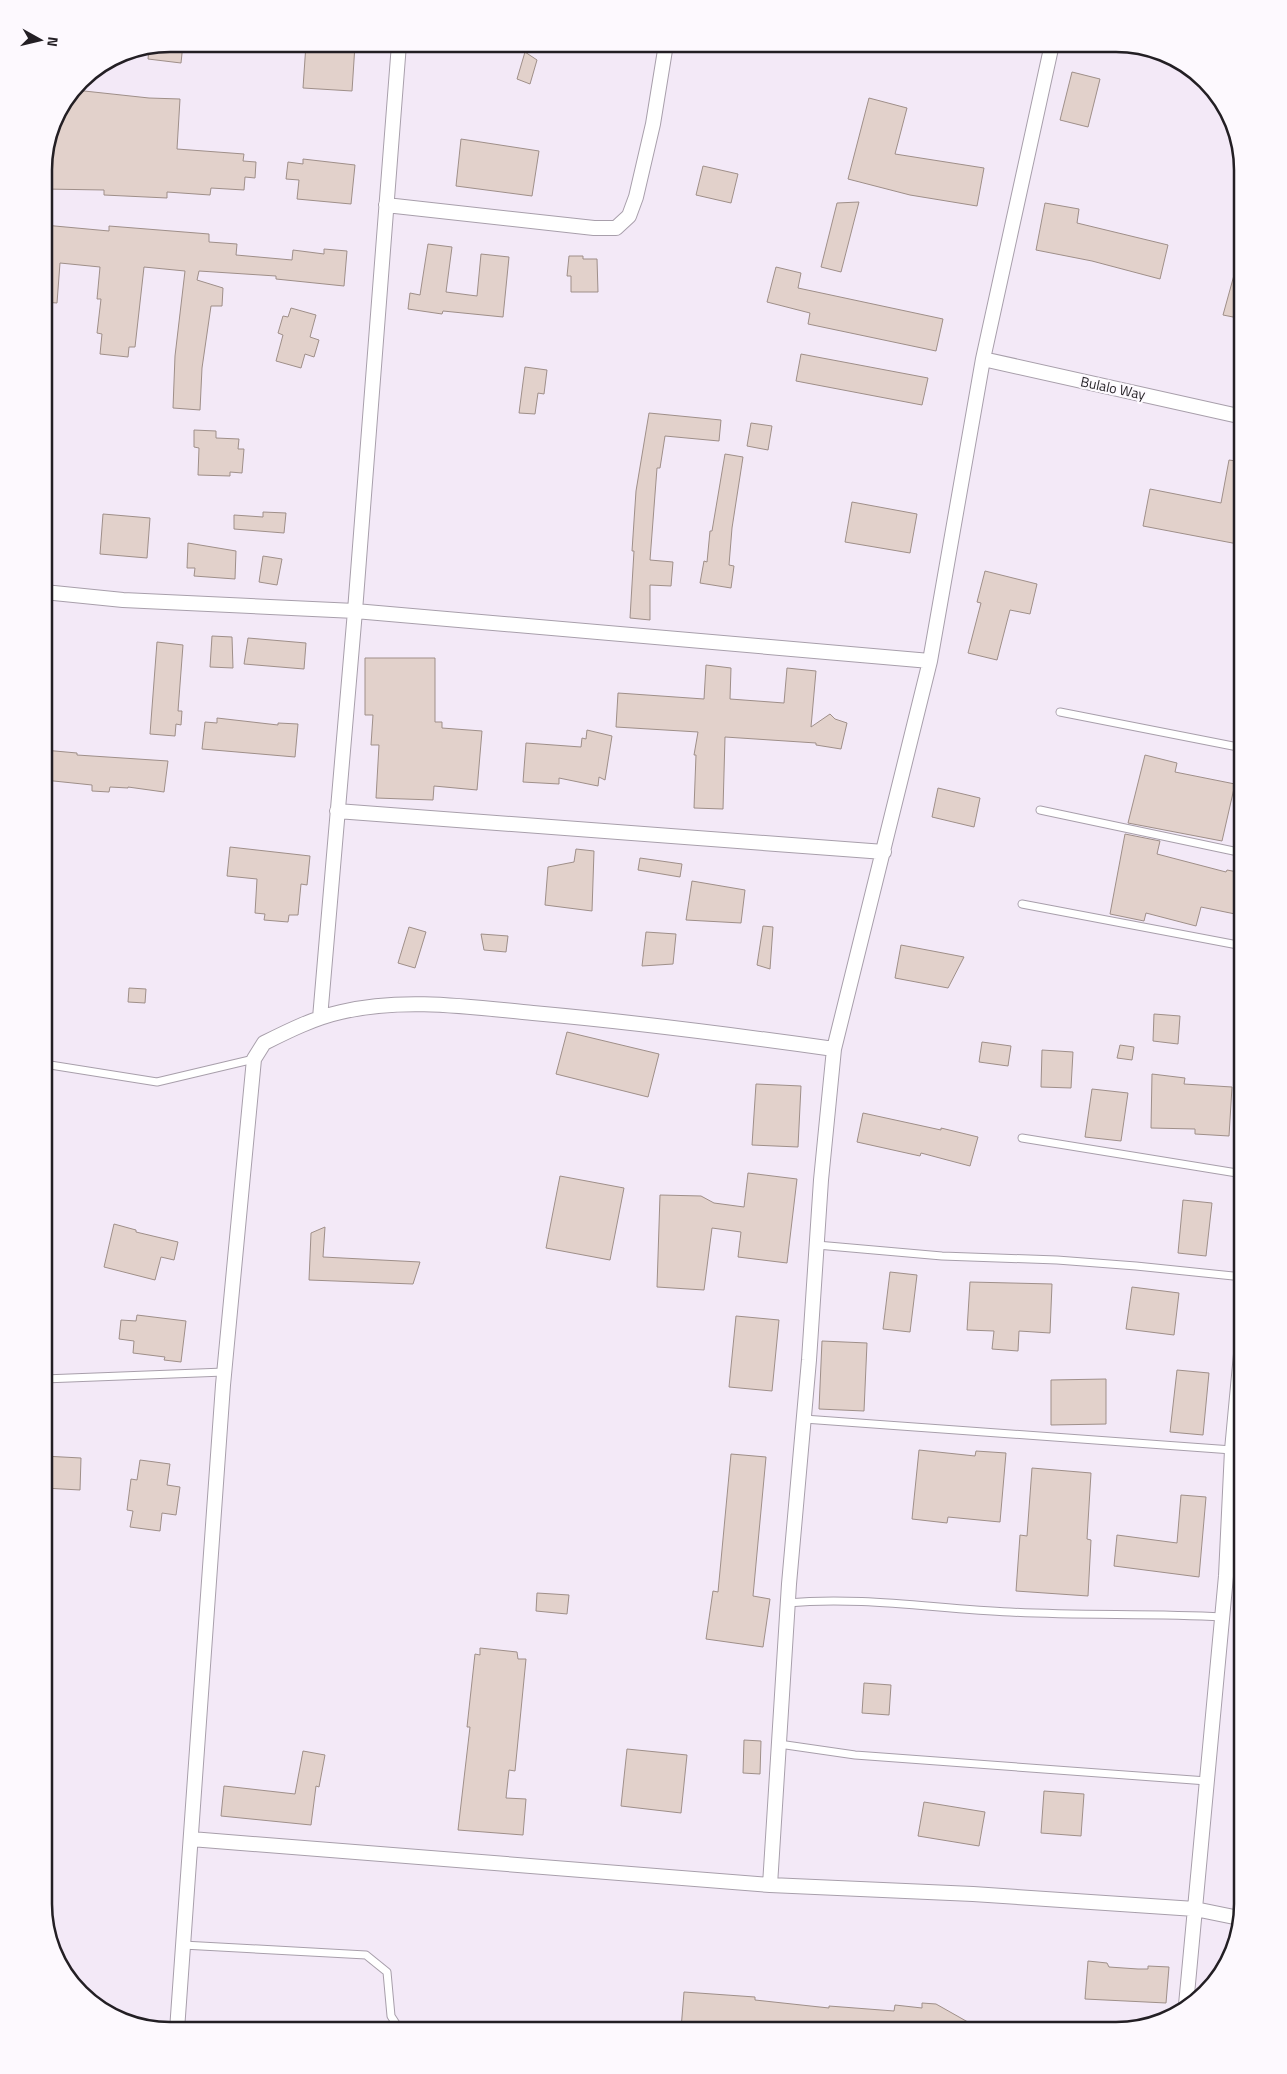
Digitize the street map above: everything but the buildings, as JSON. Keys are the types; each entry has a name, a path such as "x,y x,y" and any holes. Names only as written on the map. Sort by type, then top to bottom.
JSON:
{"street":[{"path":"320,1018 355,611 398,52"},
{"path":"386,205 594,228 616,228 629,216 636,196 653,124 665,53"},
{"path":"770,1885 787,1603 834,1049 930,661 983,359 1050,53"},
{"name":"Bulalo Way","path":"983,359 1234,415"},
{"path":"53,593 123,600 355,611 930,661"},
{"path":"338,811 884,852"},
{"path":"178,2021 224,1372 254,1058 264,1043 320,1018 362,1008 403,1004 467,1007 642,1023 834,1049"},
{"path":"1187,1998 1222,1618 1234,1429"},
{"path":"1229,1501 1234,1501"},
{"path":"191,1839 770,1885 974,1894 1195,1909 1233,1917"}],"lane":[{"path":"1060,712 1234,746"},
{"path":"1040,810 1234,851"},
{"path":"1022,904 1234,944"},
{"path":"52,1065 157,1082 254,1058"},
{"path":"1022,1138 1234,1173"},
{"path":"816,1245 942,1256 1057,1260 1126,1265 1234,1276"},
{"path":"52,1379 224,1372"},
{"path":"804,1419 1232,1450"},
{"path":"787,1603 826,1599 1010,1612 1161,1614 1222,1618"},
{"path":"779,1744 855,1754 1207,1781"},
{"path":"183,1945 366,1955 387,1972 391,2016 394,2021"}]}
